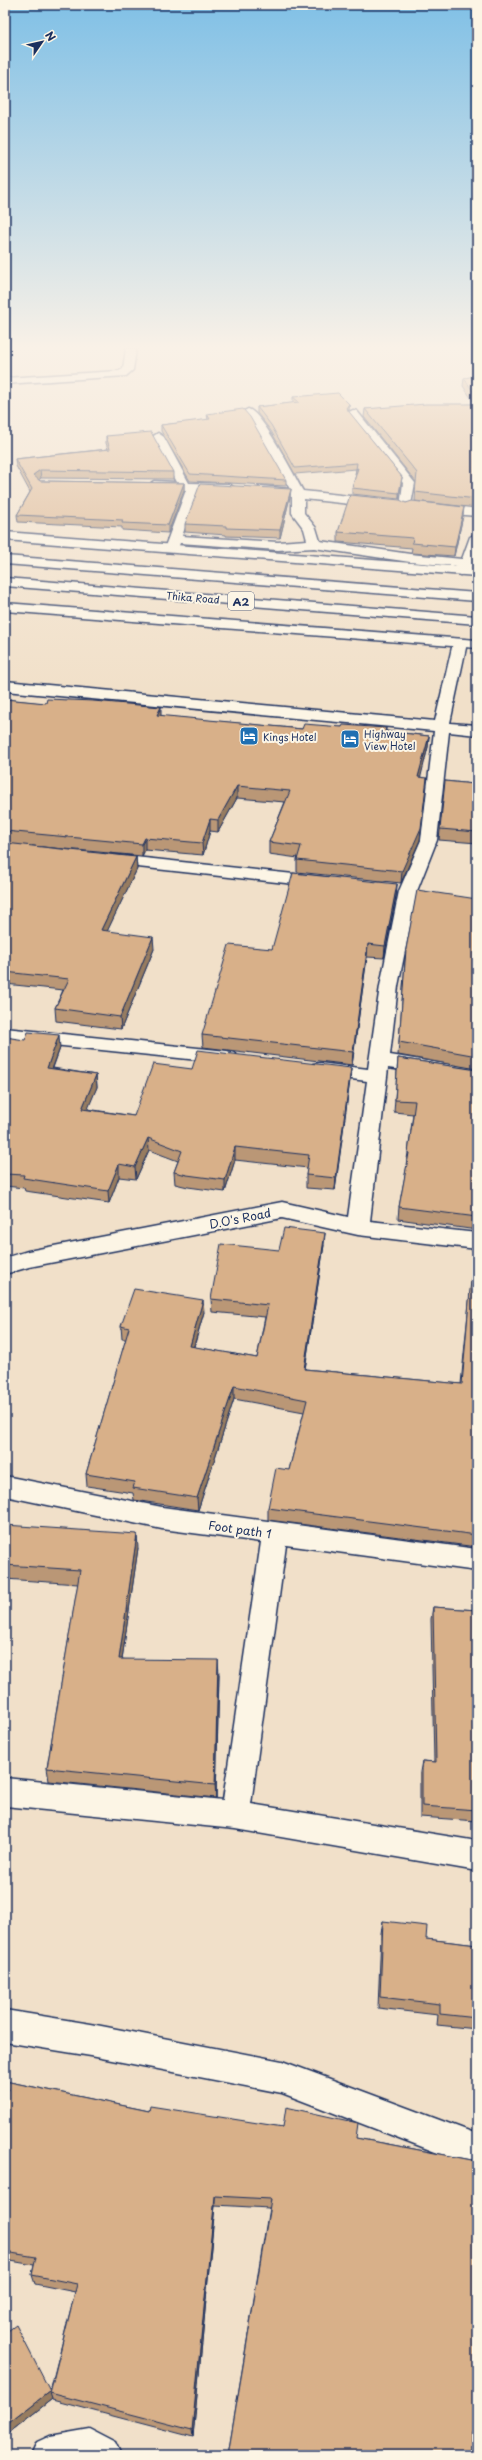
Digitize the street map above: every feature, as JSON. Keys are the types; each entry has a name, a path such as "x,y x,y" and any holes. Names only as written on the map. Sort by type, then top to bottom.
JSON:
{"main road":[{"path":"173,544 189,485 175,464"},
{"path":"281,464 298,493 298,513 310,528 314,544"},
{"path":"393,464 409,484 406,506"},
{"path":"144,485 189,485 298,493 406,506 477,512"},
{"path":"5,536 173,544 271,546 314,544 464,567 477,572"},
{"path":"464,567 477,536"},
{"path":"173,544 464,567"},
{"name":"Thika Road","path":"5,560 476,597"},
{"name":"Thika Road","path":"5,582 477,620"},
{"path":"5,586 58,586"},
{"path":"5,607 477,644"},
{"path":"358,1227 401,891 429,840 442,726 460,643"},
{"path":"5,686 477,730"},
{"path":"92,857 337,884"},
{"path":"5,1034 248,1060"},
{"path":"301,1066 378,1068 477,1075"},
{"name":"D.O's Road","path":"5,1266 28,1259 282,1210 358,1227 477,1241"},
{"name":"Foot path 1","path":"5,1486 162,1518 477,1560"},
{"path":"235,1815 275,1534"},
{"path":"5,1792 235,1815 477,1856"},
{"path":"5,2026 91,2040 282,2078 477,2151"},
{"path":"50,2455 90,2448 102,2455"}],"building":[{"path":"18,464 168,464 173,472 40,470 33,475 40,481 184,483 168,525 122,523 123,520 17,515 32,489"},
{"path":"184,464 277,464 286,480 190,474"},
{"path":"293,464 347,464 295,468"},
{"path":"357,464 391,464 402,477 399,493 352,488 358,468 356,469"},
{"path":"410,464 477,464 477,499 415,492 417,473"},
{"path":"200,484 291,489 280,530 226,528 226,526 185,524"},
{"path":"350,495 400,500 406,503 412,501 464,507 455,547 412,543 413,538 338,532"},
{"path":"5,699 46,703 47,699 93,701 161,707 157,715 302,729 304,724 386,728 385,731 429,736 418,777 427,778 421,828 402,871 297,860 301,846 269,842 290,791 237,786 218,820 210,819 202,843 145,838 142,844 5,831"},
{"path":"475,777 477,777 477,832 440,829 445,781 474,784"},
{"path":"5,843 136,857 101,930 153,937 120,1017 55,1008 69,979 5,972"},
{"path":"293,873 397,884 385,946 368,944 353,1052 202,1035 229,945 272,949"},
{"path":"417,890 477,899 477,1056 399,1042 406,949"},
{"path":"28,1032 59,1035 47,1068 96,1075 82,1109 134,1116 153,1064 192,1069 198,1050 351,1068 336,1178 306,1175 309,1155 235,1147 225,1180 187,1175 174,1172 182,1151 148,1138 135,1167 119,1164 108,1191 23,1178 24,1175 5,1174 5,1037 25,1040"},
{"path":"398,1058 477,1070 477,1217 399,1207 409,1153 415,1101 395,1100"},
{"path":"284,1228 325,1233 304,1369 462,1384 470,1290 477,1238 477,1535 268,1508 276,1468 289,1470 307,1400 234,1386 197,1498 133,1488 135,1482 86,1474 129,1328 121,1326 134,1289 203,1300 190,1346 257,1358 268,1305 211,1299 221,1244 279,1250"},
{"path":"5,1525 137,1534 119,1659 218,1660 215,1785 47,1768 80,1570 5,1565"},
{"path":"433,1607 477,1610 477,1810 422,1806 422,1761 436,1762"},
{"path":"383,1921 427,1926 426,1939 477,1945 477,2018 440,2014 440,2004 380,1997"},
{"path":"5,2081 149,2111 150,2106 283,2127 286,2107 358,2123 356,2138 477,2161 477,2434 471,2433 470,2455 228,2455 271,2199 215,2196 192,2430 50,2393 77,2284 32,2275 36,2257 5,2252 5,2088 9,2090"},
{"path":"16,2325 50,2391 5,2426 5,2333"},
{"path":"216,2453 228,2455 216,2455"}],"place":[{"name":"Kings Hotel","path":"249,736"},
{"name":"Highway View Hotel","path":"350,739"}]}
